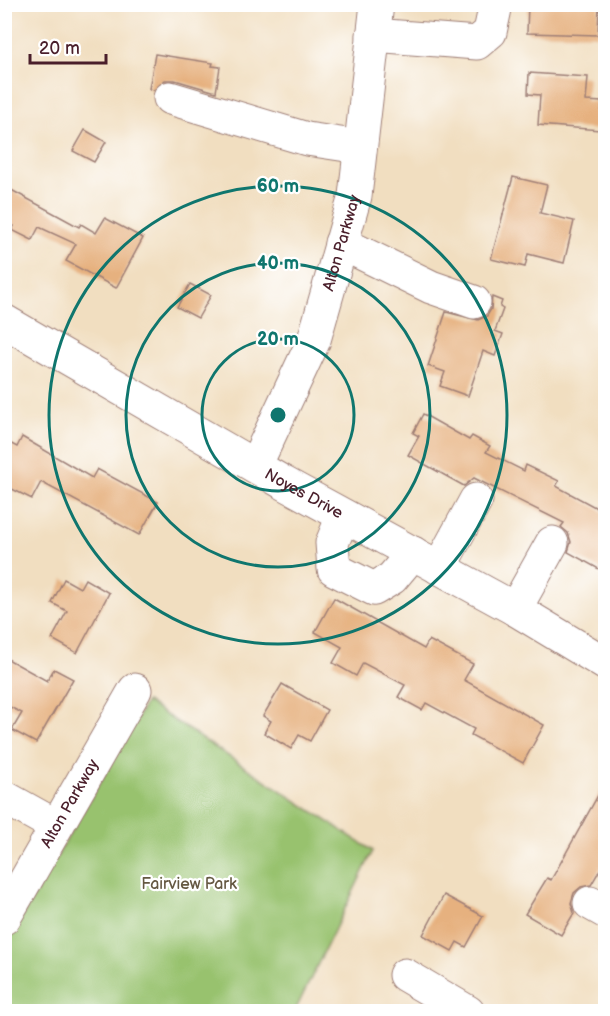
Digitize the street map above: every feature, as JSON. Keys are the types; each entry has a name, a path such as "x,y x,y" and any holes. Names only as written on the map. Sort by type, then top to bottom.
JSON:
{"street":[{"path":"375,20 477,43 490,32 496,4"},
{"name":"Alton Parkway","path":"255,466 314,340 355,196 375,20"},
{"path":"170,98 307,139 360,147"},
{"path":"341,243 431,287 474,302"},
{"name":"Noyes Drive","path":"4,321 343,516 515,609 606,664"},
{"path":"343,516 332,543 334,569 374,590 426,560 476,500"},
{"path":"515,609 552,543"},
{"name":"Alton Parkway","path":"4,918 135,690"},
{"path":"4,797 56,826"},
{"path":"405,975 468,1011"}],"green space":[{"name":"Fairview Park","path":"146,702 373,851 295,1011 5,1012 5,946"}],"building":[{"path":"528,4 599,4 598,35 527,33"},
{"path":"155,54 213,63 212,66 220,67 216,92 175,80 165,80 154,90 149,89"},
{"path":"529,73 588,77 586,101 602,102 600,130 538,125 540,95 528,94"},
{"path":"85,130 106,142 94,162 73,151"},
{"path":"513,177 547,185 540,213 574,221 564,263 528,254 525,267 491,259"},
{"path":"4,186 79,227 81,224 96,233 105,218 143,238 116,288 66,261 76,244 39,227 32,240 12,230 14,226 4,221"},
{"path":"190,284 211,295 198,318 177,307"},
{"path":"492,297 502,301 500,307 503,309 495,331 503,334 495,356 483,351 468,396 440,386 445,372 428,366 446,312 478,320 487,316 491,309"},
{"path":"423,414 469,440 472,436 490,446 486,452 524,471 526,465 559,481 556,486 606,513 606,573 568,552 571,542 568,533 561,527 564,523 474,478 464,486 408,455 419,436 413,433"},
{"path":"22,437 92,478 97,469 158,502 139,535 41,482 32,499 4,485 4,440 17,447"},
{"path":"64,579 80,588 85,579 109,593 77,653 52,639 67,611 52,603"},
{"path":"334,598 424,649 429,640 473,664 464,680 544,725 523,763 471,735 474,729 426,703 422,710 398,697 405,685 363,663 356,676 333,663 342,647 315,632"},
{"path":"4,657 47,681 54,669 73,679 36,743 12,730 22,713 4,704"},
{"path":"282,684 327,710 310,741 299,735 291,749 264,733 271,721 263,716"},
{"path":"606,781 606,859 591,885 581,887 574,893 571,903 574,913 561,935 525,914 547,878 551,880"},
{"path":"444,895 483,916 466,947 457,942 452,951 423,935"}]}
